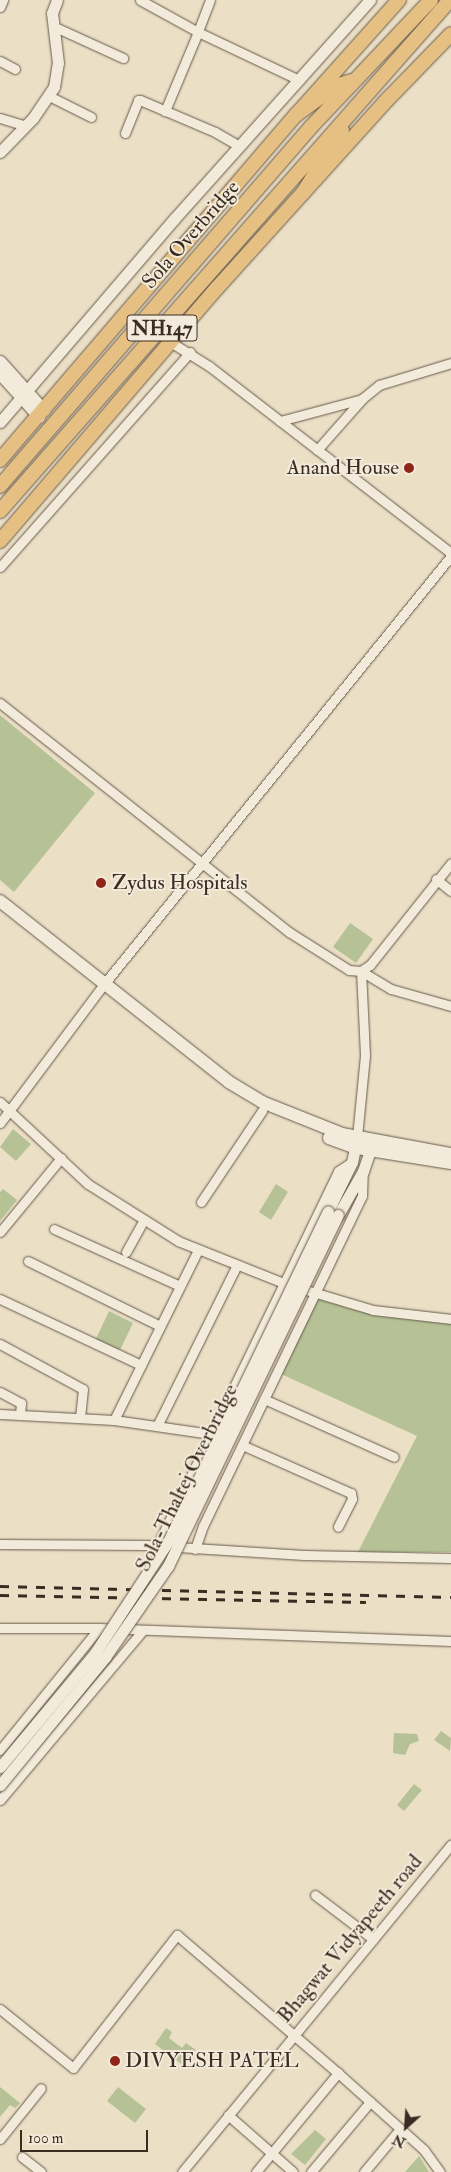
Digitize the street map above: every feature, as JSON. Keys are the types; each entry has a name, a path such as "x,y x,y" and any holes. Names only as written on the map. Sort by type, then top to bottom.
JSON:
{"main road":[{"path":"0,460 297,114 399,0"},
{"name":"NH147","path":"355,80 431,0"},
{"name":"NH147","path":"353,107 450,0"},
{"path":"0,541 303,193 451,34"},
{"path":"297,114 336,86 355,80"},
{"name":"Sola Overbridge","path":"0,486 306,132 355,80"},
{"path":"303,193 353,107"},
{"name":"Sola Overbridge","path":"0,512 353,107"},
{"path":"0,901 225,1089 262,1112 357,1143 451,1154"},
{"path":"0,912 229,1082 262,1102 357,1143"},
{"path":"373,1145 451,1163"}],"street":[{"path":"0,7 3,0"},
{"path":"0,152 26,126 54,87 58,63 52,13 57,0"},
{"path":"140,0 198,32 299,80"},
{"path":"165,111 210,0"},
{"path":"0,422 239,146 370,0"},
{"path":"55,27 123,58"},
{"path":"0,61 15,69"},
{"path":"49,96 91,117"},
{"path":"125,133 138,100 215,132 239,146"},
{"path":"0,118 26,126"},
{"path":"0,1123 102,988 205,864 451,554 280,420 190,352 172,343"},
{"path":"0,566 190,352"},
{"path":"0,361 23,396"},
{"path":"317,450 363,398 391,380 451,363"},
{"path":"0,374 42,413"},
{"path":"280,420 363,398"},
{"path":"0,703 289,932 348,970 360,971 391,989 451,1006"},
{"path":"360,971 370,965 436,879 451,863"},
{"path":"436,879 451,890"},
{"path":"333,1213 357,1143 365,1055 360,971"},
{"path":"0,1102 88,1184 178,1242 286,1284 373,1310 451,1319"},
{"path":"201,1202 262,1112"},
{"path":"333,1213 363,1171 373,1145"},
{"path":"0,1232 61,1158"},
{"path":"157,1546 286,1284 338,1171 352,1162"},
{"path":"195,1549 203,1526 362,1196 363,1171"},
{"name":"Sola-Thaltej Overbridge","path":"0,1767 95,1653 170,1540 333,1213"},
{"name":"Sola-Thaltej Overbridge","path":"0,1785 106,1657 168,1566 333,1213"},
{"path":"126,1252 144,1220"},
{"path":"54,1229 180,1286"},
{"path":"114,1420 198,1250"},
{"path":"28,1261 160,1326"},
{"path":"157,1426 237,1265"},
{"path":"0,1299 141,1365"},
{"path":"0,1344 83,1389 80,1418"},
{"path":"0,1392 21,1403 20,1414"},
{"path":"264,1399 394,1457"},
{"path":"0,1414 114,1420 211,1434"},
{"path":"242,1445 350,1493 352,1499 338,1527"},
{"path":"0,1544 157,1546 451,1558"},
{"path":"0,1628 99,1628 451,1641"},
{"path":"0,1750 99,1628"},
{"path":"0,1800 143,1630"},
{"name":"Bhagwat Vidyapeeth road","path":"182,2172 451,1844"},
{"path":"315,1895 373,1939"},
{"path":"0,2010 73,2068 177,1935 338,2073 424,2150 440,2172"},
{"path":"256,2172 338,2073"},
{"path":"1,2136 41,2088"},
{"path":"311,2172 370,2102"},
{"path":"228,2115 293,2172"},
{"path":"364,2172 400,2129"},
{"path":"22,2157 41,2172"}],"green space":[{"path":"0,715 95,793 14,892 0,880"},
{"path":"350,923 373,939 356,963 333,947"},
{"path":"13,1129 31,1144 16,1161 0,1147"},
{"path":"276,1184 288,1192 271,1220 259,1212"},
{"path":"3,1189 17,1200 0,1221 0,1192"},
{"path":"319,1296 451,1321 451,1552 358,1552 417,1436 281,1374"},
{"path":"109,1311 133,1323 120,1350 96,1339"},
{"path":"441,1731 451,1738 450,1751 434,1740"},
{"path":"394,1733 417,1734 419,1741 410,1744 405,1755 393,1753"},
{"path":"414,1784 422,1790 404,1811 397,1805"},
{"path":"166,2028 172,2032 169,2038 182,2048 186,2043 196,2050 184,2066 155,2044"},
{"path":"0,2087 20,2103 15,2108 10,2105 0,2117"},
{"path":"118,2087 146,2109 135,2123 107,2101"},
{"path":"315,2130 326,2139 305,2165 291,2154"},
{"path":"419,2156 429,2172 405,2172"}],"railway":[{"path":"0,1586 451,1597"},
{"path":"0,1595 366,1602"}],"place":[{"name":"Anand House","path":"409,468"},
{"name":"Zydus Hospitals","path":"101,883"},
{"name":"DIVYESH PATEL","path":"115,2061"}]}
